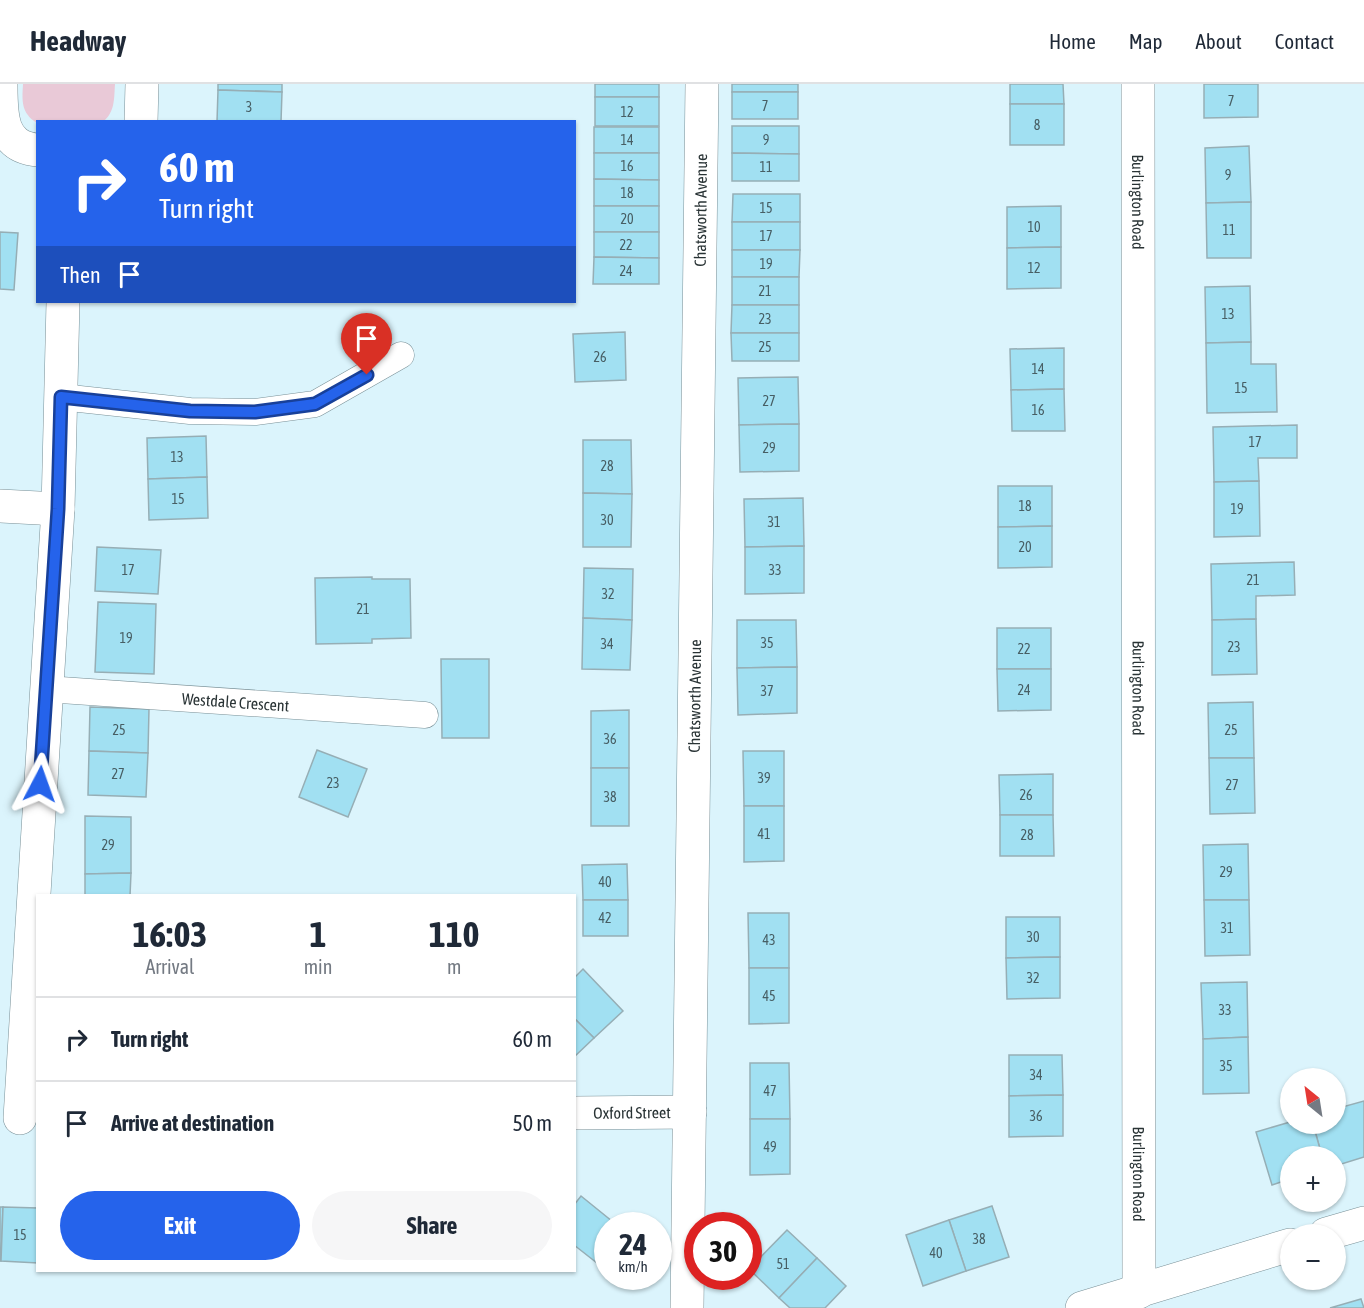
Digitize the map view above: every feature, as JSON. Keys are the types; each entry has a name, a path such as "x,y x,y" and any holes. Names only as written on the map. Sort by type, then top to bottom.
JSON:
{"street":[{"path":"1,84 1,110 6,133 25,149 36,150"},
{"path":"141,120 142,84"},
{"name":"Chatsworth Avenue","path":"687,1308 702,84"},
{"name":"Burlington Road","path":"1138,84 1139,1292"},
{"path":"19,1116 58,509 63,303"},
{"path":"0,506 58,509"},
{"name":"Oxford Street","path":"576,1113 690,1112"},
{"path":"1346,1228 1364,1223"},
{"path":"1082,1308 1280,1248"}],"lane":[{"path":"61,397 190,411 255,412 315,404 401,355"},
{"name":"Westdale Crescent","path":"46,689 426,715"}],"shaded area":[{"path":"23,84 115,84 113,104 105,120 36,120 36,122 25,111"}],"building":[{"path":"218,84 282,84 282,92 218,90"},
{"path":"595,84 659,84 659,97 595,97"},
{"path":"732,84 798,84 798,92 732,92"},
{"path":"1010,84 1063,84 1064,104 1010,104"},
{"path":"1204,84 1258,84 1258,117 1204,118"},
{"path":"218,90 282,92 281,120 217,120"},
{"path":"732,92 798,92 798,119 732,119"},
{"path":"595,97 659,97 659,126 595,126"},
{"path":"1010,104 1064,104 1064,145 1010,145"},
{"path":"732,126 799,126 799,154 732,153"},
{"path":"594,127 659,127 659,153 594,153"},
{"path":"1249,146 1251,202 1206,203 1205,148"},
{"path":"594,153 659,153 659,180 594,179"},
{"path":"732,153 799,154 799,181 732,181"},
{"path":"594,179 659,180 659,206 594,206"},
{"path":"733,194 800,194 800,222 732,222"},
{"path":"1251,202 1251,258 1207,258 1206,203"},
{"path":"594,206 659,206 659,232 594,232"},
{"path":"1061,206 1061,247 1007,248 1007,207"},
{"path":"732,222 800,222 800,250 732,250"},
{"path":"0,232 18,233 14,290 0,289"},
{"path":"594,232 659,232 659,258 594,257"},
{"path":"1061,247 1061,288 1007,289 1007,248"},
{"path":"732,250 800,250 799,277 732,277"},
{"path":"594,257 659,258 659,284 593,284"},
{"path":"732,277 799,277 799,305 732,305"},
{"path":"1250,286 1251,342 1206,343 1205,287"},
{"path":"732,305 799,305 799,333 731,333"},
{"path":"625,332 626,380 575,382 573,334"},
{"path":"731,333 799,333 799,361 732,361"},
{"path":"1251,342 1251,364 1276,364 1277,412 1207,413 1206,343"},
{"path":"1064,348 1064,389 1011,390 1010,349"},
{"path":"798,377 799,424 739,425 738,378"},
{"path":"1064,389 1065,431 1012,431 1011,390"},
{"path":"799,424 799,471 740,472 739,425"},
{"path":"1297,425 1297,458 1258,458 1259,481 1214,482 1213,427"},
{"path":"206,436 207,477 148,479 147,438"},
{"path":"583,440 631,440 632,494 583,493"},
{"path":"207,477 208,518 149,520 148,479"},
{"path":"1259,481 1260,536 1214,537 1214,482"},
{"path":"998,486 1052,486 1052,526 998,527"},
{"path":"583,493 632,494 631,547 583,547"},
{"path":"803,498 804,546 745,547 744,499"},
{"path":"1052,526 1052,567 998,568 998,527"},
{"path":"804,546 804,593 745,594 745,547"},
{"path":"97,547 161,550 158,594 95,591"},
{"path":"1294,562 1295,595 1256,596 1256,619 1212,620 1211,564"},
{"path":"584,568 633,569 632,620 583,618"},
{"path":"372,577 372,579 410,579 411,638 372,639 372,643 316,644 315,578"},
{"path":"98,602 156,604 154,674 95,672"},
{"path":"583,618 632,620 630,670 582,669"},
{"path":"1256,619 1257,674 1212,675 1212,620"},
{"path":"737,620 796,620 797,667 737,668"},
{"path":"997,628 1051,628 1051,669 997,669"},
{"path":"441,659 489,659 489,738 442,738"},
{"path":"797,667 797,713 738,715 737,668"},
{"path":"997,669 1051,669 1051,710 998,711"},
{"path":"1253,702 1254,758 1209,758 1208,703"},
{"path":"90,707 149,709 148,753 89,751"},
{"path":"629,710 629,768 591,768 591,711"},
{"path":"317,750 367,769 348,817 299,797"},
{"path":"89,751 148,753 146,797 88,795"},
{"path":"743,751 784,751 784,806 744,806"},
{"path":"1209,758 1254,758 1255,813 1210,814"},
{"path":"591,768 629,768 629,826 591,826"},
{"path":"1053,774 1053,815 1000,815 999,775"},
{"path":"744,806 784,806 784,861 744,862"},
{"path":"1000,815 1053,815 1054,856 1000,856"},
{"path":"85,816 131,817 131,873 85,874"},
{"path":"1248,844 1249,900 1204,900 1203,845"},
{"path":"627,864 628,900 583,900 582,865"},
{"path":"131,873 130,894 85,894 85,874"},
{"path":"583,900 628,900 628,936 583,936"},
{"path":"1204,900 1249,900 1250,955 1205,956"},
{"path":"748,913 789,913 789,968 749,968"},
{"path":"1006,917 1060,917 1060,957 1006,958"},
{"path":"1060,957 1060,998 1007,999 1006,958"},
{"path":"749,968 789,968 789,1023 749,1024"},
{"path":"583,969 623,1011 594,1038 576,1020 576,976"},
{"path":"1247,982 1248,1037 1203,1039 1201,983"},
{"path":"576,1020 594,1038 576,1055"},
{"path":"1248,1037 1249,1093 1203,1094 1203,1039"},
{"path":"1009,1055 1062,1055 1063,1095 1009,1096"},
{"path":"750,1063 789,1063 790,1119 750,1119"},
{"path":"1063,1095 1063,1136 1009,1137 1009,1096"},
{"path":"1364,1101 1364,1157 1346,1163 1346,1146 1319,1146 1316,1134 1346,1134 1346,1106"},
{"path":"750,1119 790,1119 790,1174 750,1175"},
{"path":"1280,1125 1280,1134 1316,1134 1319,1146 1280,1146 1280,1182 1272,1185 1256,1132"},
{"path":"581,1196 601,1212 594,1212 594,1261 576,1247 576,1202"},
{"path":"992,1206 1009,1257 966,1271 949,1220"},
{"path":"0,1207 3,1207 1,1261 0,1261"},
{"path":"3,1207 36,1208 36,1263 1,1261"},
{"path":"949,1220 966,1271 923,1286 906,1235"},
{"path":"787,1230 817,1258 779,1298 762,1282 762,1256"},
{"path":"817,1258 846,1286 825,1308 790,1308 779,1298"},
{"path":"1361,1299 1364,1308 1330,1308"}],"route":[{"path":"40,784 58,509 61,397 190,411 255,412 315,404 367,375"}]}
